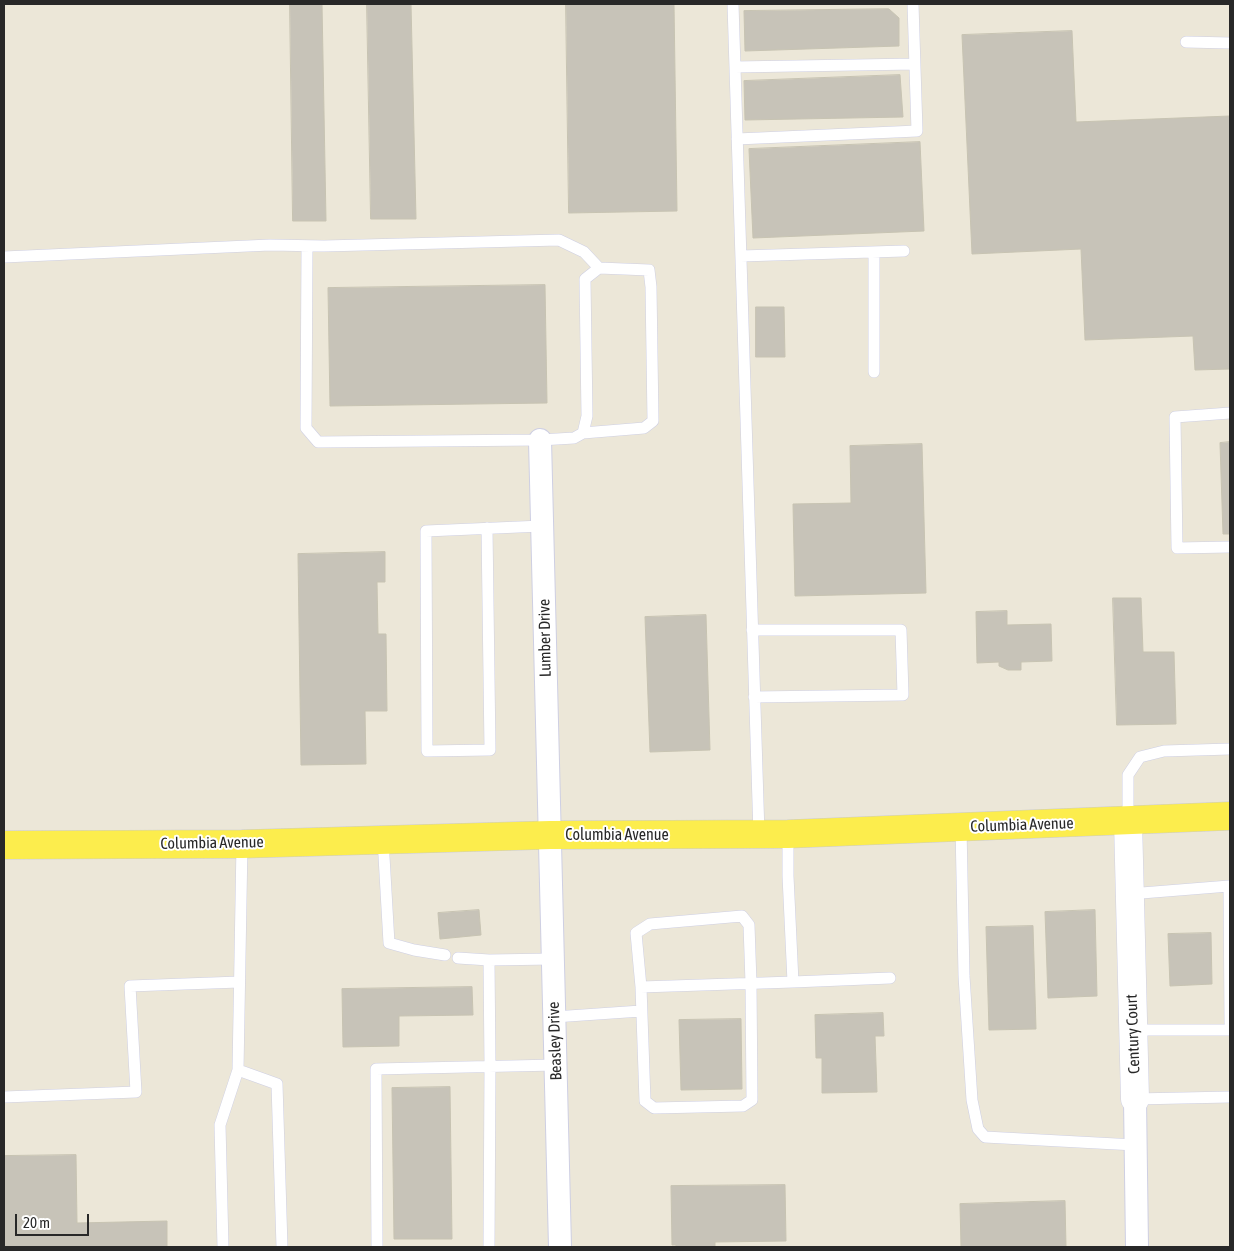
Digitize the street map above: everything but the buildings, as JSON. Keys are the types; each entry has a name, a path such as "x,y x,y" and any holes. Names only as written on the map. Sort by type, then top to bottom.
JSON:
{"main road":[{"name":"Columbia Avenue","path":"4,845 242,844 550,835 788,834 1230,816"},
{"name":"Century Court","path":"1128,821 1135,1099"}],"street":[{"name":"Lumber Drive","path":"540,440 550,835"},
{"name":"Beasley Drive","path":"550,835 560,1247"},
{"name":"Century Court","path":"1135,1099 1137,1247"}],"lane":[{"path":"733,4 758,834"},
{"path":"737,139 917,131 913,4"},
{"path":"1186,42 1230,43"},
{"path":"735,67 915,64"},
{"path":"4,257 270,245 306,246 558,240 584,252 599,268"},
{"path":"306,246 306,428 318,442 540,440 574,438 583,433 644,428 653,421 651,287 649,270 599,268 584,279 587,416 583,433"},
{"path":"741,256 904,251"},
{"path":"874,252 874,372"},
{"path":"1230,413 1175,417 1177,548 1230,547"},
{"path":"487,528 490,750 427,751 426,531 487,528 542,526"},
{"path":"752,630 901,630 903,695 754,697"},
{"path":"1128,821 1128,775 1140,757 1164,751 1230,749"},
{"path":"961,827 964,976 972,1100 978,1129 984,1137 1135,1145"},
{"path":"788,834 793,982"},
{"path":"383,840 389,943 414,950 445,955"},
{"path":"222,1247 220,1125 238,1070 242,844"},
{"path":"1129,894 1229,886 1230,1023"},
{"path":"742,916 749,924 751,983 752,1100 743,1106 654,1108 645,1101 636,933 650,924 742,916"},
{"path":"458,958 488,960 553,959"},
{"path":"488,960 490,1066 489,1247"},
{"path":"640,988 890,978"},
{"path":"4,1097 136,1092 130,986 239,982"},
{"path":"554,1017 641,1011"},
{"path":"1133,1030 1230,1030"},
{"path":"377,1247 376,1069 556,1065"},
{"path":"238,1070 277,1084 282,1247"},
{"path":"1135,1099 1230,1098"}]}
